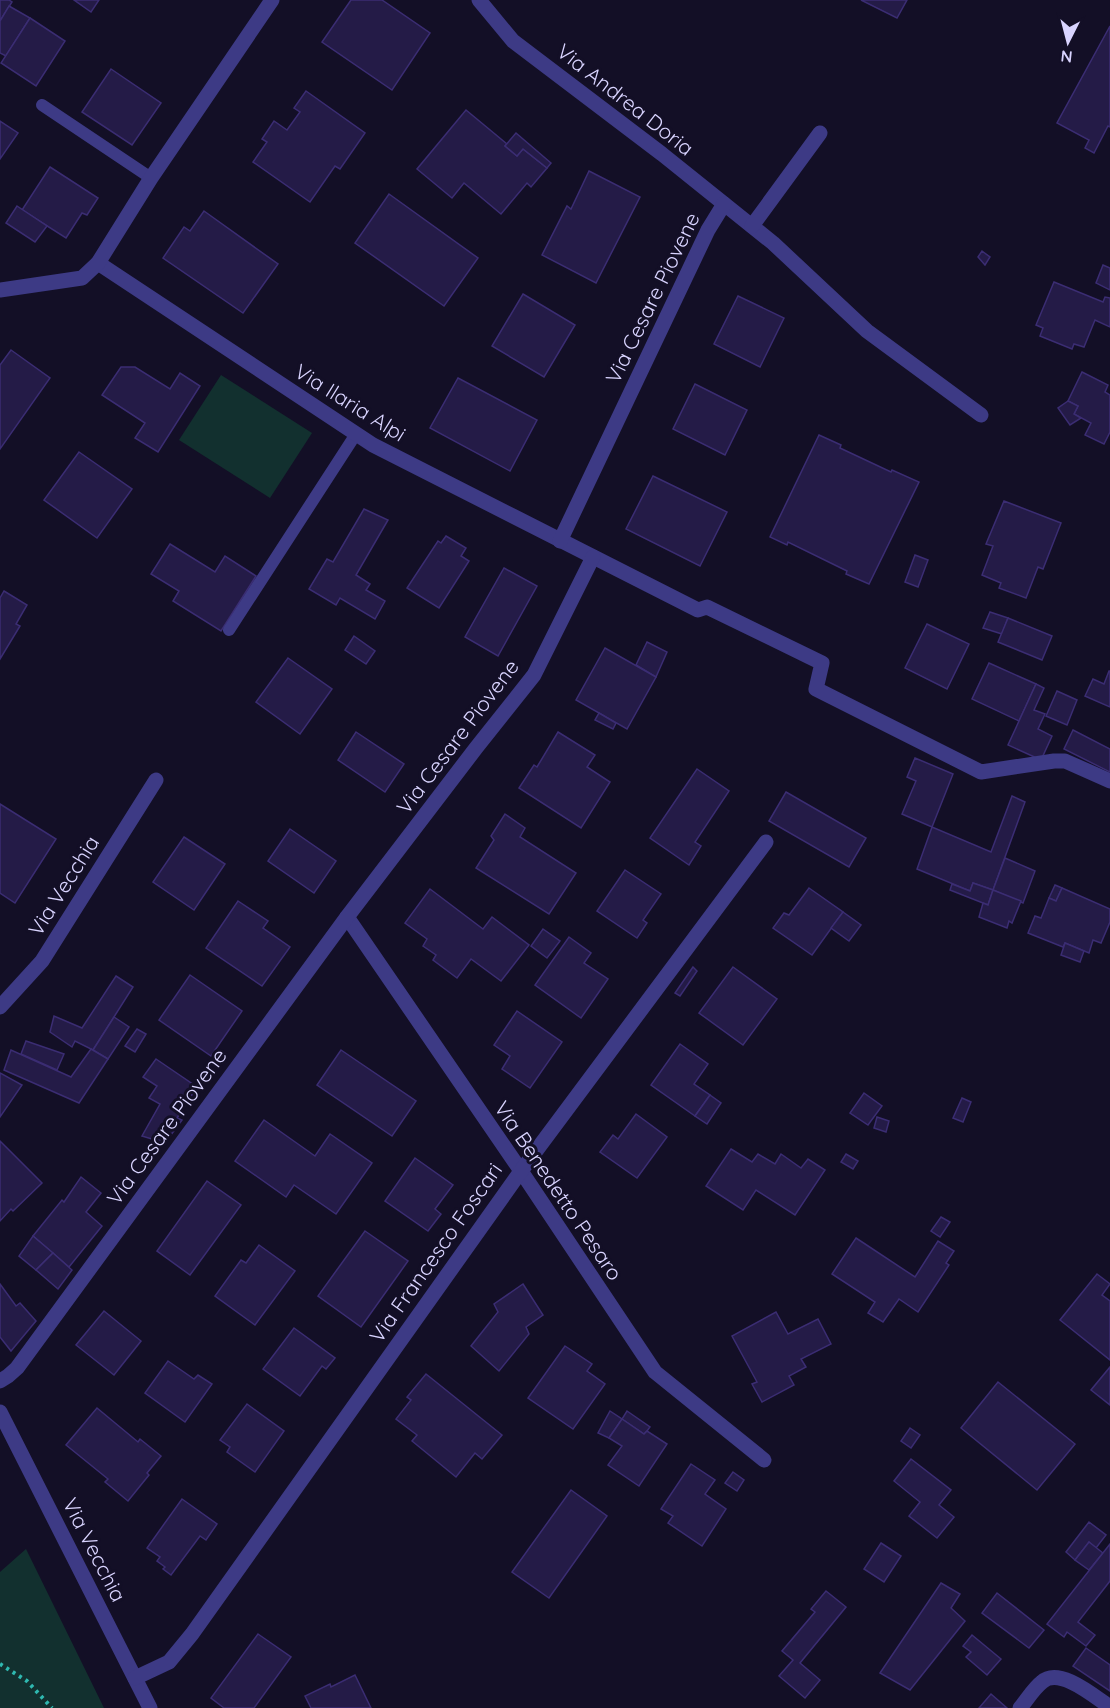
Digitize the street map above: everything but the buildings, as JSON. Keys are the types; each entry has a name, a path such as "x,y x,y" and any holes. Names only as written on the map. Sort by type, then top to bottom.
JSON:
{"street":[{"path":"0,290 82,278 98,263 151,178 272,0"},
{"name":"Via Andrea Doria","path":"479,0 513,41 662,154 773,243 867,331 981,415"},
{"path":"752,226 820,133"},
{"name":"Via Cesare Piovene","path":"560,541 708,230 724,204"},
{"name":"Via Ilaria Alpi","path":"98,263 373,445 593,557"},
{"path":"593,557 698,610 707,607 822,663 816,689 981,772 1065,761 1110,781"},
{"name":"Via Cesare Piovene","path":"0,1381 17,1368 347,917 534,675 593,557"},
{"name":"Via Vecchia","path":"0,1008 42,961 156,780"},
{"name":"Via Francesco Foscari","path":"135,1678 169,1662 192,1634 520,1171 766,842"},
{"name":"Via Benedetto Pesaro","path":"347,917 655,1372 764,1460"},
{"name":"Via Vecchia","path":"0,1412 150,1708"},
{"path":"1020,1708 1043,1680 1057,1678 1070,1681 1110,1707"}],"lane":[{"path":"42,105 151,178"},
{"path":"229,630 356,434"}],"path":[{"path":"0,1664 27,1681 52,1708"}],"green space":[{"path":"221,375 312,433 270,498 179,440"},
{"path":"26,1549 104,1708 0,1708 0,1572"}]}
